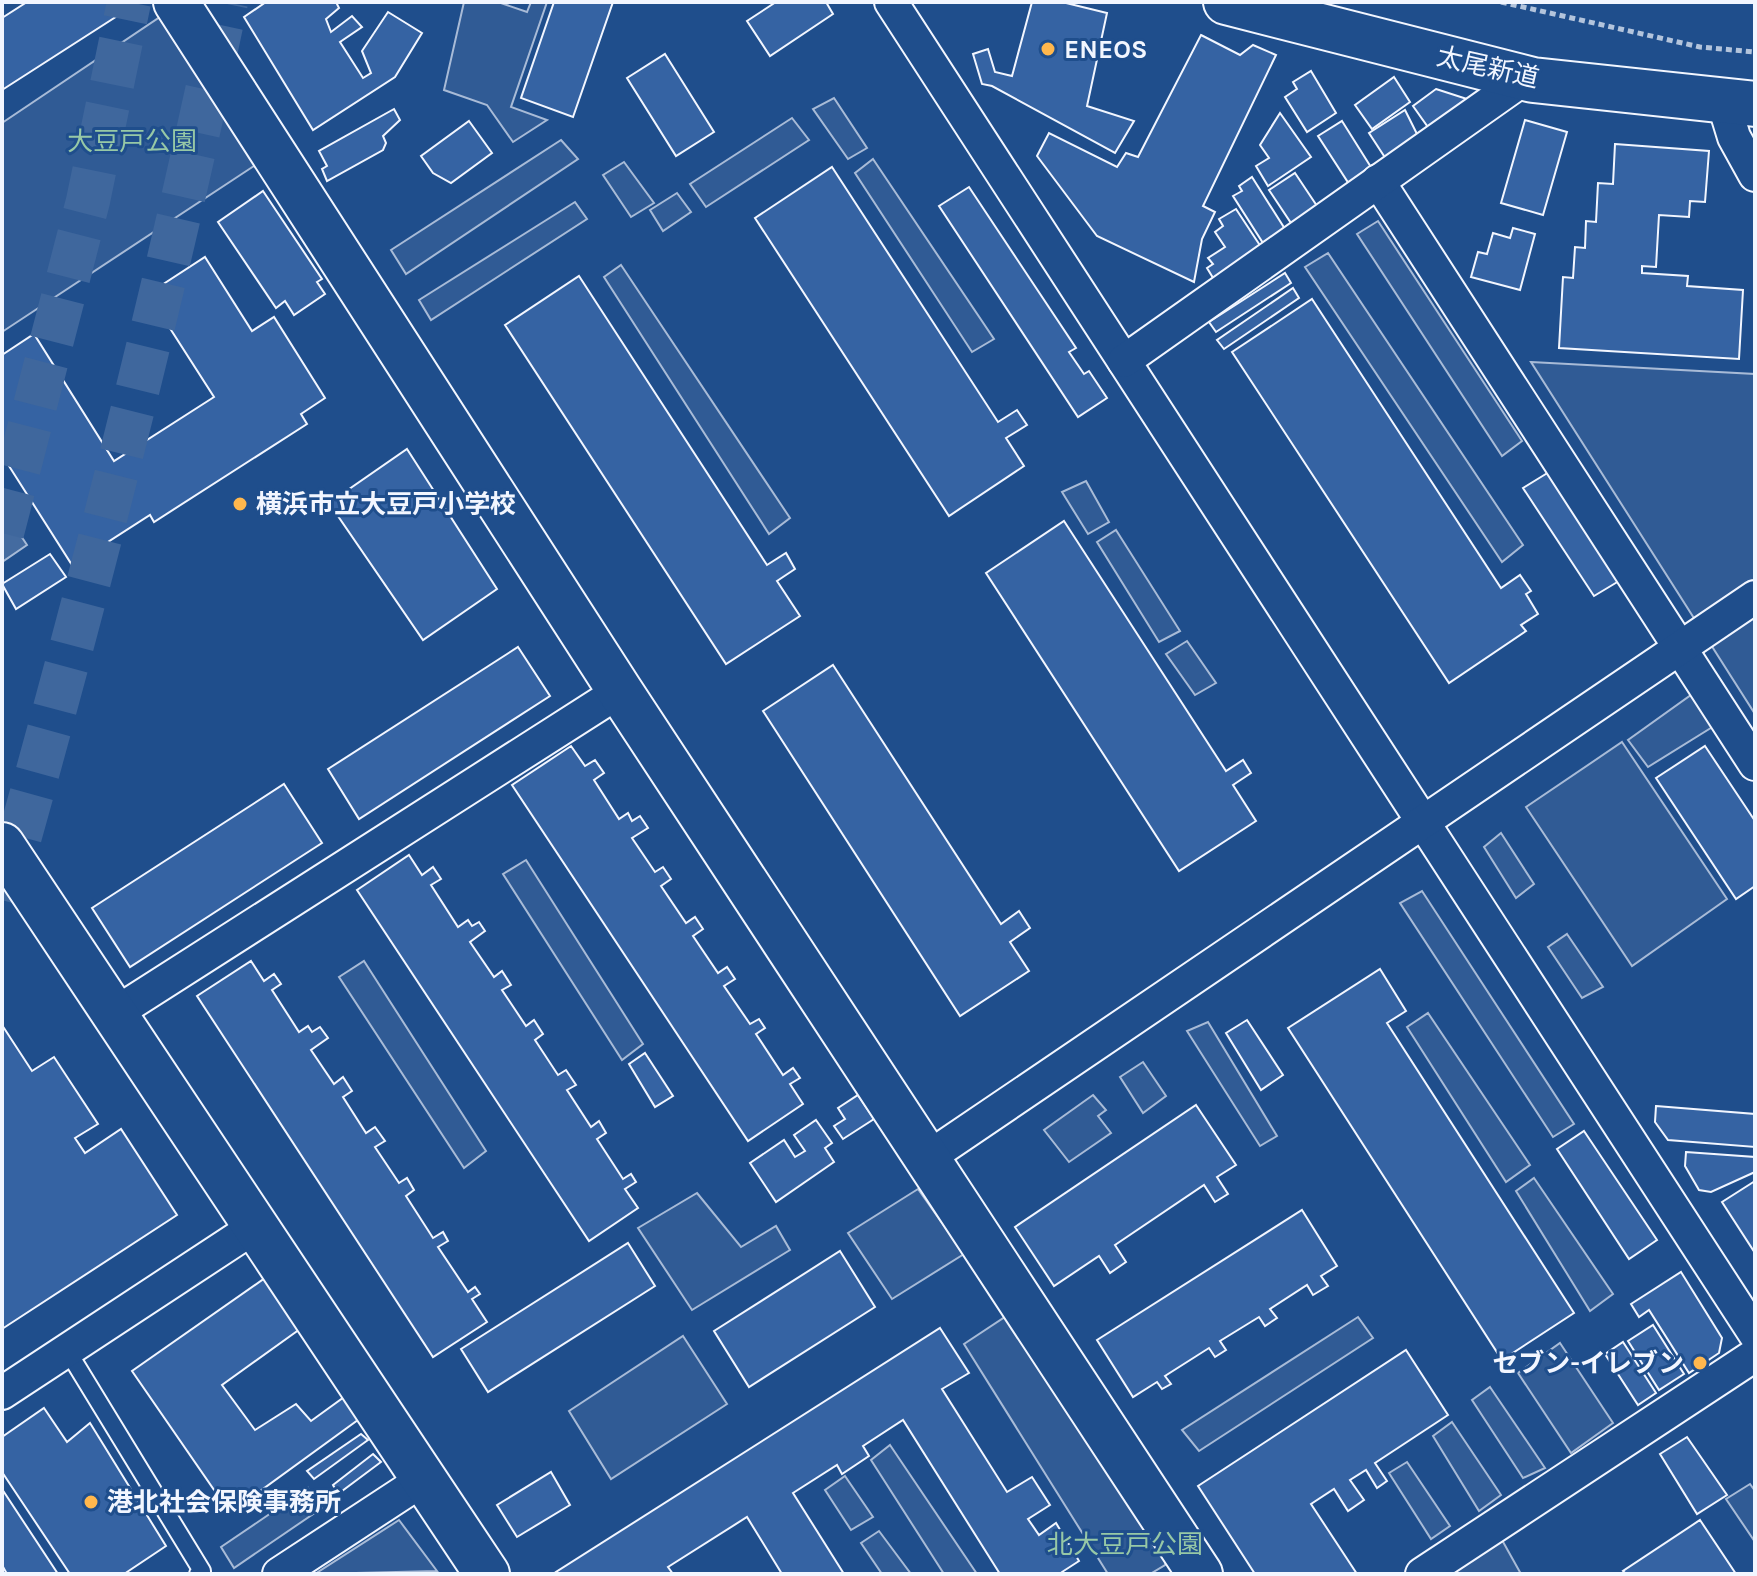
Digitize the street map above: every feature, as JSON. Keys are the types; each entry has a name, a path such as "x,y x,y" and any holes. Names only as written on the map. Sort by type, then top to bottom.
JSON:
{"street":[{"path":"176,2 1188,1569"},
{"path":"891,2 1755,1334"},
{"name":"太尾新道","path":"1226,2 1330,21 1525,78 1739,102"},
{"path":"1124,361 1525,78"},
{"path":"1739,102 1734,137 1755,175"},
{"path":"1378,181 1755,764"},
{"path":"926,1159 1755,597"},
{"path":"114,1014 620,691"},
{"path":"2,845 487,1574"},
{"path":"2,1393 256,1226"},
{"path":"1422,1574 1755,1355"},
{"path":"279,1574 424,1479"}],"lane":[{"path":"67,1350 202,1571 198,1574"}],"path":[{"path":"1501,2 1700,47 1755,52"}],"shaded area":[{"path":"464,2 498,2 527,12 531,2 547,2 511,107 547,120 513,142 487,105 444,90"},
{"name":"大豆戸公園","path":"160,17 260,162 2,332 2,123"},
{"path":"834,98 867,148 848,159 813,109"},
{"path":"792,118 809,140 706,207 690,184"},
{"path":"561,140 578,159 406,274 391,250"},
{"path":"873,159 994,339 972,352 855,173"},
{"path":"624,162 654,203 631,217 603,175"},
{"path":"677,193 691,212 663,231 650,210"},
{"path":"575,202 587,219 431,320 419,300"},
{"path":"1378,221 1522,441 1502,456 1357,234"},
{"path":"1328,253 1523,545 1502,562 1305,267"},
{"path":"621,265 790,518 769,534 604,277"},
{"path":"1531,362 1755,374 1755,714"},
{"path":"1086,481 1109,522 1088,534 1062,492"},
{"path":"2,511 27,545 2,562"},
{"path":"1116,530 1180,631 1159,642 1097,542"},
{"path":"1187,641 1216,683 1195,695 1166,654"},
{"path":"1691,695 1714,726 1648,767 1628,740"},
{"path":"1622,742 1727,899 1632,966 1526,807"},
{"path":"1501,833 1534,884 1516,898 1484,847"},
{"path":"526,860 643,1044 622,1060 503,874"},
{"path":"1422,891 1574,1124 1553,1137 1400,903"},
{"path":"1567,934 1603,987 1582,998 1548,947"},
{"path":"364,961 486,1151 464,1168 339,977"},
{"path":"1428,1013 1530,1165 1506,1182 1407,1027"},
{"path":"1208,1022 1277,1136 1260,1146 1187,1031"},
{"path":"1143,1062 1166,1096 1143,1113 1120,1077"},
{"path":"1093,1095 1106,1110 1098,1116 1111,1133 1069,1162 1044,1130"},
{"path":"1534,1178 1613,1294 1590,1311 1516,1191"},
{"path":"918,1189 964,1254 892,1299 848,1233"},
{"path":"697,1193 741,1247 776,1226 790,1250 692,1310 638,1228"},
{"name":"北大豆戸公園","path":"1008,1315 1168,1552 1165,1565 1150,1574 1108,1574 964,1344"},
{"path":"1358,1317 1373,1338 1199,1451 1182,1430"},
{"path":"683,1336 727,1404 611,1479 569,1411"},
{"path":"1560,1343 1613,1423 1571,1453 1518,1373"},
{"path":"1490,1387 1545,1468 1523,1478 1472,1400"},
{"path":"1452,1422 1501,1495 1479,1511 1433,1436"},
{"path":"890,1445 977,1574 944,1574 871,1460"},
{"path":"1407,1462 1450,1526 1431,1539 1389,1473"},
{"path":"845,1476 873,1517 851,1530 825,1490"},
{"path":"1750,1484 1755,1491 1755,1542 1726,1499"},
{"path":"308,1488 322,1508 234,1568 221,1547"},
{"path":"399,1520 437,1571 315,1574"},
{"path":"879,1531 911,1574 882,1574 861,1543"},
{"path":"1502,1540 1521,1574 1448,1574"}],"building":[{"path":"27,2 139,2 2,90 2,18"},
{"path":"266,2 336,2 339,8 326,19 331,32 352,16 362,27 340,42 363,78 371,73 362,51 388,12 422,33 395,77 313,130 244,17"},
{"path":"554,2 613,2 573,117 521,98"},
{"path":"776,2 826,2 833,14 770,56 747,21"},
{"path":"1032,2 1062,2 1107,13 1087,106 1134,121 1115,153 992,86 982,84 973,54 988,49 995,72 1012,76"},
{"path":"1201,35 1240,55 1253,45 1276,55 1203,206 1215,212 1202,239 1194,282 1097,236 1037,156 1049,133 1117,167 1126,153 1138,157"},
{"path":"665,54 714,132 676,156 627,78"},
{"path":"1311,71 1336,113 1307,132 1285,97 1297,89 1293,82"},
{"path":"1394,77 1410,102 1372,129 1355,105"},
{"path":"1436,89 1467,99 1435,137 1413,106"},
{"path":"394,109 400,120 383,136 386,143 383,150 327,181 322,169 327,166 319,151"},
{"path":"1405,110 1422,144 1386,159 1369,133"},
{"path":"1280,113 1311,157 1268,186 1256,166 1269,158 1260,145"},
{"path":"1525,120 1567,132 1543,215 1501,203"},
{"path":"469,121 492,153 451,183 433,173 421,156"},
{"path":"1342,121 1374,172 1351,187 1318,136"},
{"path":"1615,144 1709,151 1705,202 1690,201 1689,217 1659,215 1656,267 1642,266 1642,273 1688,276 1687,286 1743,290 1739,359 1559,348 1563,277 1573,278 1575,247 1585,248 1586,221 1596,222 1598,183 1613,184"},
{"path":"832,167 998,422 1017,410 1027,425 1006,438 1024,466 949,516 755,218"},
{"path":"1295,173 1319,209 1293,226 1269,190"},
{"path":"1252,177 1285,229 1263,243 1233,196 1242,191 1239,186"},
{"path":"969,187 1076,348 1069,352 1084,374 1089,371 1107,398 1078,417 939,206"},
{"path":"263,191 322,279 317,282 325,294 294,315 285,301 276,308 218,222"},
{"path":"1236,209 1263,250 1215,281 1207,268 1213,264 1208,258 1225,247 1215,232 1223,226 1219,219"},
{"path":"1513,228 1535,234 1520,290 1471,277 1478,252 1487,254 1493,233 1510,238"},
{"path":"205,257 252,331 274,317 325,398 301,414 307,424 154,522 150,515 72,565 2,455 2,355 34,334 114,461 214,397 148,294"},
{"path":"1285,273 1291,283 1216,332 1209,322"},
{"path":"579,276 767,565 786,553 795,569 777,581 800,616 726,664 505,325"},
{"path":"1293,288 1299,298 1224,349 1217,340"},
{"path":"1312,299 1501,588 1520,575 1531,591 1526,594 1538,614 1521,625 1526,631 1449,683 1232,352"},
{"path":"407,449 497,589 423,640 329,503"},
{"path":"1549,472 1619,581 1594,596 1523,488"},
{"path":"1064,521 1226,771 1243,760 1251,773 1233,785 1256,821 1179,871 986,573"},
{"path":"50,554 66,577 16,609 2,584"},
{"path":"518,647 550,696 359,819 328,769"},
{"path":"833,665 1001,924 1019,911 1030,928 1010,942 1029,971 960,1016 763,711"},
{"path":"571,746 585,766 595,760 604,773 594,780 619,819 628,813 632,821 640,816 648,828 632,838 655,872 663,867 671,879 661,886 686,923 695,917 703,929 693,936 718,973 727,967 735,979 724,986 750,1024 759,1019 765,1028 756,1034 783,1075 793,1068 800,1078 790,1084 803,1104 748,1141 512,785"},
{"path":"1705,746 1755,821 1755,886 1736,899 1656,778"},
{"path":"284,784 322,843 130,967 92,908"},
{"path":"409,855 422,875 433,867 441,879 431,885 458,927 468,920 472,926 479,922 485,931 470,942 494,977 502,971 511,985 502,990 526,1026 534,1020 543,1034 535,1040 558,1075 566,1070 576,1085 567,1090 591,1127 599,1121 606,1133 597,1139 623,1179 631,1174 636,1182 625,1189 638,1208 589,1241 357,890"},
{"path":"251,961 264,981 274,974 281,984 272,990 299,1032 308,1026 312,1032 320,1027 328,1038 311,1050 334,1084 343,1077 352,1091 343,1097 366,1133 375,1127 385,1141 375,1147 399,1183 407,1178 414,1190 406,1196 433,1238 443,1232 448,1241 438,1247 468,1292 475,1287 480,1294 472,1299 487,1322 433,1357 197,996"},
{"path":"1380,969 1406,1011 1387,1023 1574,1313 1502,1360 1288,1028"},
{"path":"1247,1020 1283,1075 1261,1090 1226,1033"},
{"path":"2,1025 32,1071 54,1057 98,1124 75,1138 85,1153 121,1129 177,1215 2,1329"},
{"path":"645,1053 673,1096 655,1107 629,1064"},
{"path":"858,1095 874,1119 843,1139 834,1126 845,1119 838,1108"},
{"path":"1196,1105 1236,1165 1217,1177 1228,1194 1215,1202 1204,1185 1115,1245 1126,1262 1110,1273 1099,1256 1054,1286 1015,1227"},
{"path":"1656,1106 1755,1114 1755,1147 1668,1140 1655,1122"},
{"path":"816,1120 832,1143 825,1148 834,1162 776,1202 750,1163 784,1140 795,1157 805,1151 794,1135"},
{"path":"1584,1131 1657,1240 1629,1259 1557,1149"},
{"path":"1686,1152 1755,1157 1755,1172 1711,1192 1699,1190 1685,1166"},
{"path":"1755,1181 1755,1253 1722,1202"},
{"path":"1302,1210 1337,1266 1321,1276 1328,1286 1313,1295 1307,1285 1270,1309 1277,1318 1265,1326 1259,1317 1220,1341 1226,1350 1215,1357 1209,1348 1165,1376 1171,1384 1162,1389 1157,1382 1133,1397 1097,1340"},
{"path":"628,1243 655,1286 488,1392 461,1349"},
{"path":"840,1251 875,1307 749,1387 714,1331"},
{"path":"1681,1272 1722,1338 1719,1353 1689,1373 1649,1310 1639,1317 1631,1304"},
{"path":"265,1278 300,1329 222,1385 255,1430 296,1404 311,1421 347,1395 362,1417 230,1513 132,1371"},
{"path":"1653,1325 1684,1374 1659,1390 1628,1341"},
{"path":"940,1328 969,1373 942,1389 1007,1492 1032,1477 1050,1505 1028,1519 1039,1535 1056,1523 1079,1561 1063,1574 1000,1574 903,1420 863,1446 869,1456 842,1474 837,1465 793,1493 844,1574 782,1574 747,1517 668,1567 673,1574 556,1572"},
{"path":"1623,1342 1656,1393 1638,1405 1605,1354"},
{"path":"1406,1350 1448,1415 1375,1463 1387,1481 1377,1488 1366,1470 1350,1480 1364,1500 1348,1511 1334,1489 1311,1504 1357,1574 1255,1574 1198,1486"},
{"path":"44,1408 67,1442 90,1423 166,1546 124,1574 70,1574 2,1472 2,1437"},
{"path":"361,1434 368,1440 314,1479 307,1471"},
{"path":"1687,1437 1727,1495 1697,1514 1660,1454"},
{"path":"373,1454 381,1462 338,1494 333,1485"},
{"path":"551,1472 570,1505 517,1537 497,1505"},
{"path":"2,1489 58,1574 7,1574 2,1565"},
{"path":"1700,1520 1736,1574 1626,1574 1623,1571"}],"tunnel":[{"path":"2,533 88,201 129,2"},
{"path":"2,900 122,452 226,2"}],"place":[{"name":"ENEOS","path":"1048,49"},
{"name":"横浜市立大豆戸小学校","path":"240,504"},
{"name":"セブン-イレブン","path":"1700,1363"},
{"name":"港北社会保険事務所","path":"91,1502"}]}
